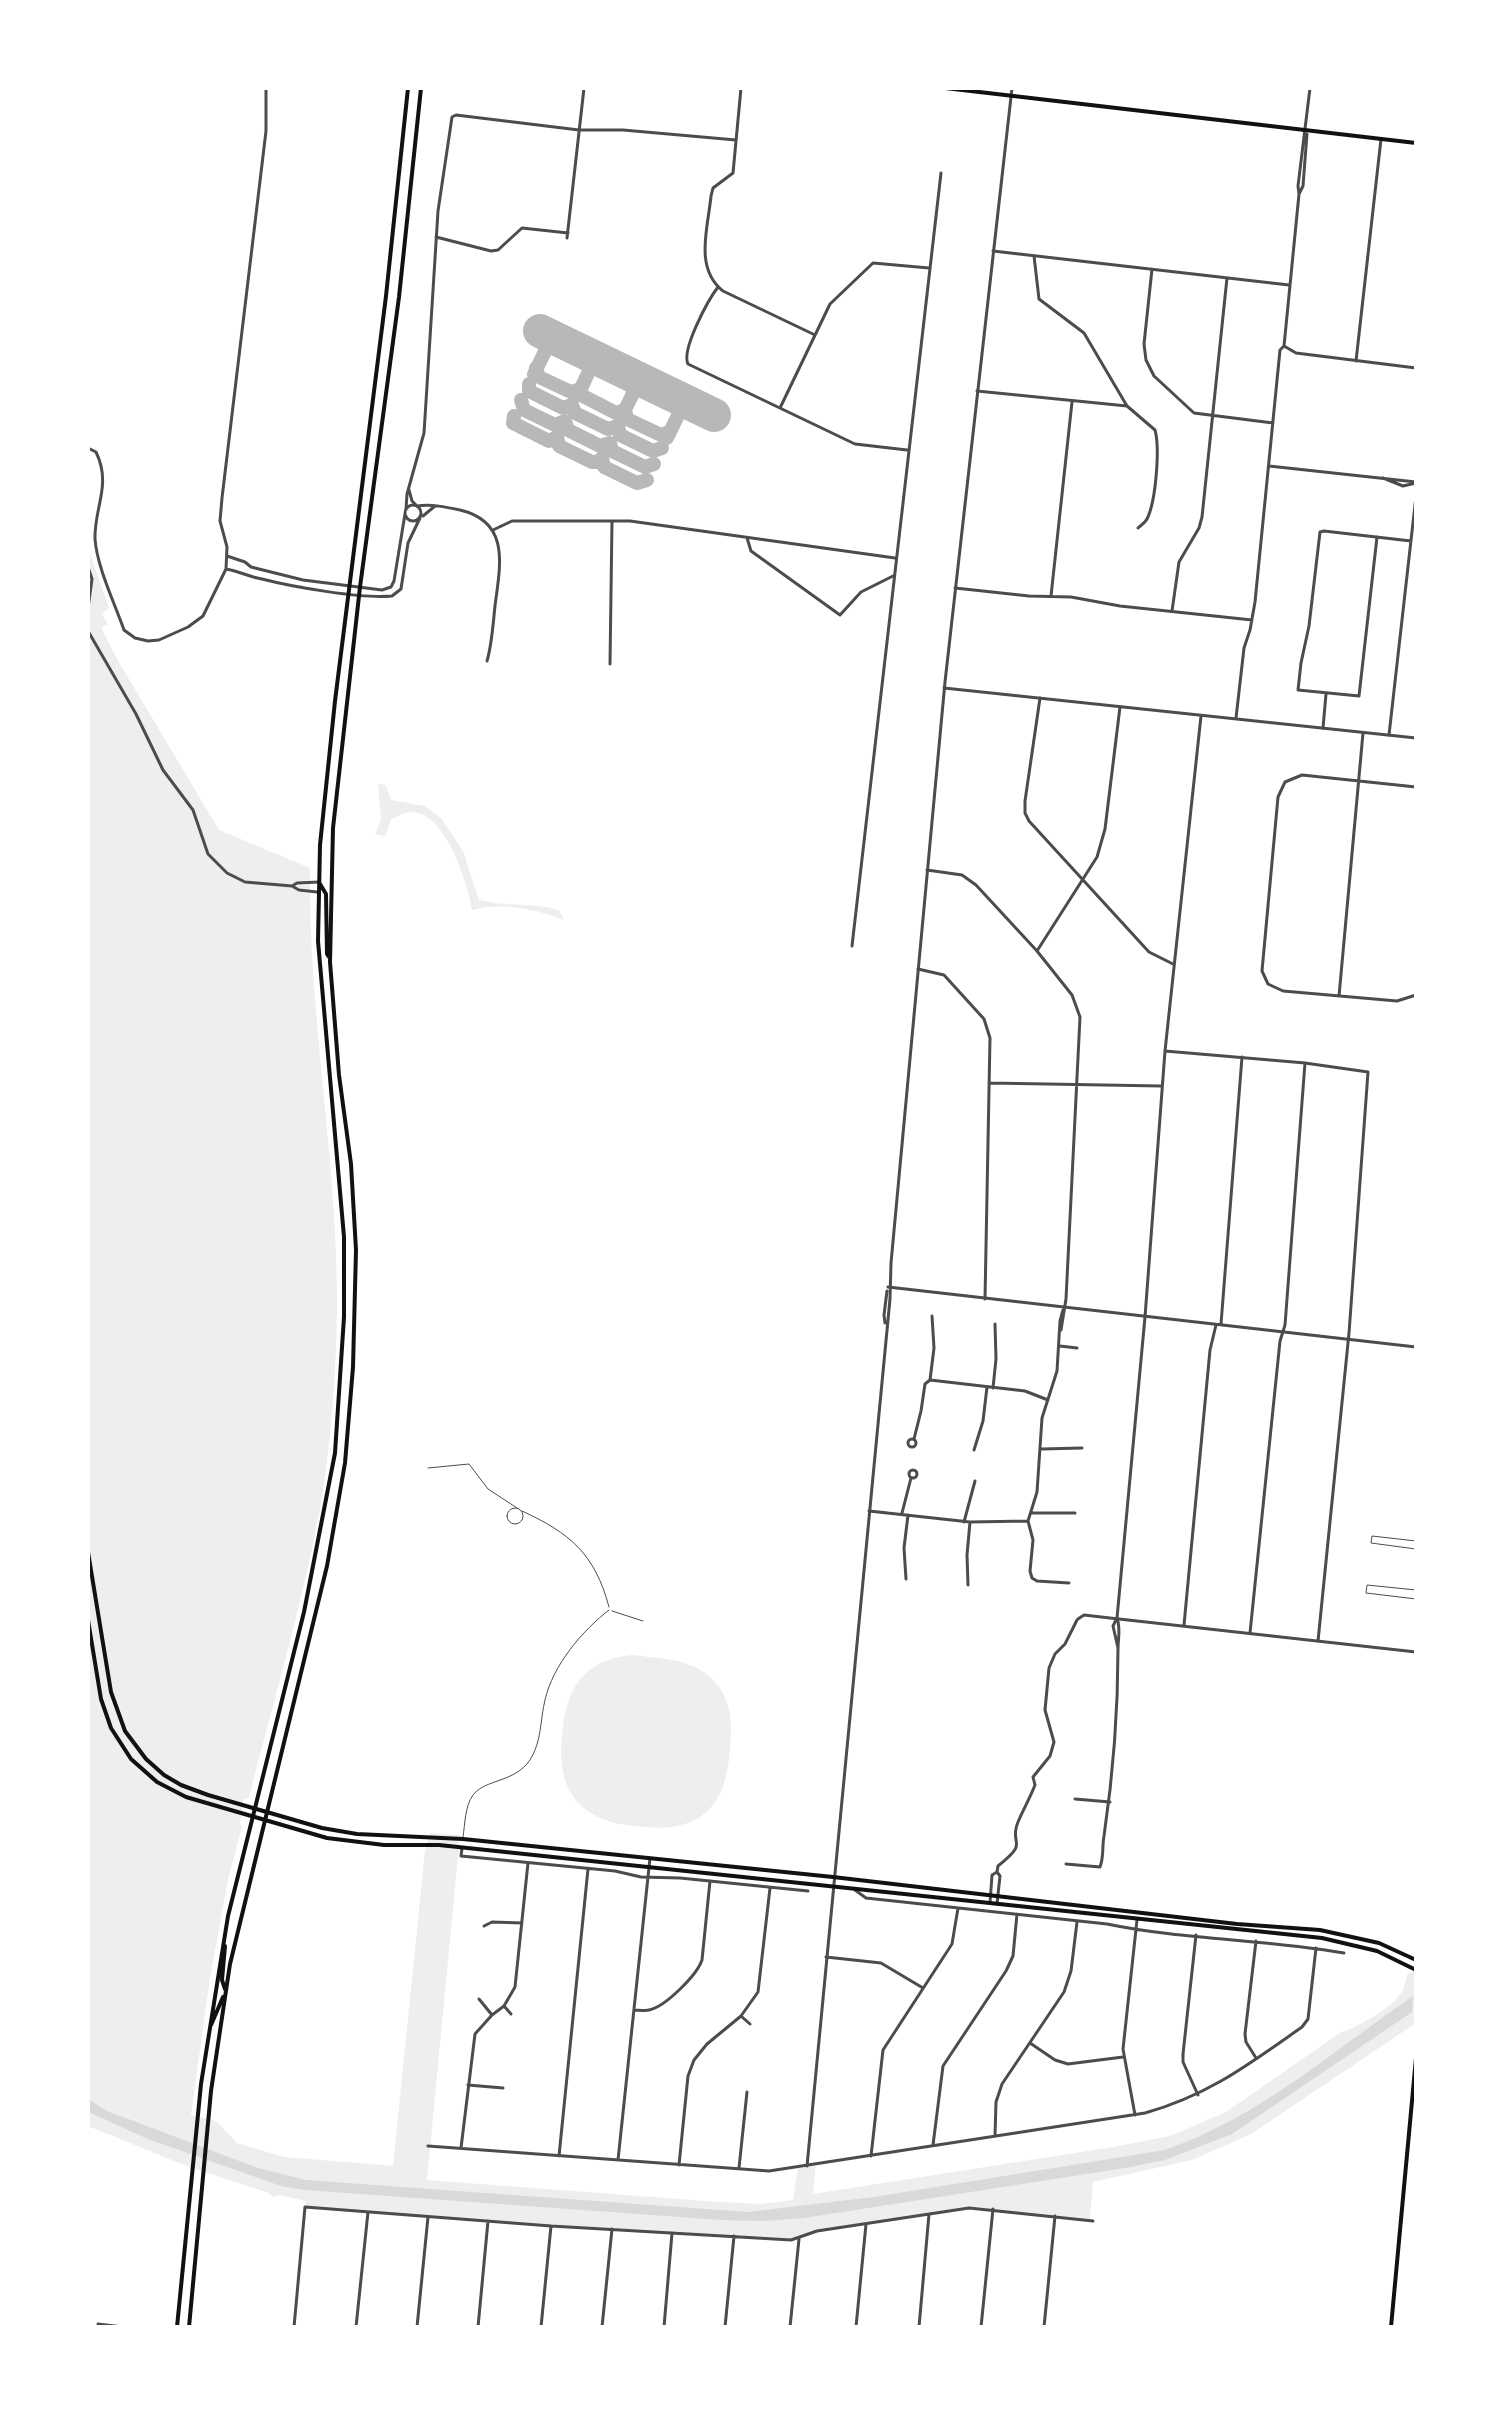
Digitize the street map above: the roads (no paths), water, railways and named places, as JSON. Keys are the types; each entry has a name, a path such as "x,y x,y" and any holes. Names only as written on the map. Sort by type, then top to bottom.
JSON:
{"main road":[{"path":"408,88 386,296 324,800 318,893 323,1016 343,1210 345,1270 342,1371 335,1453 318,1549 225,1936 207,2038 178,2324 189,2325 211,2091 226,1992 266,1812 327,1566 342,1483 353,1367 355,1221 336,1048 330,959 334,825 360,590 399,297 421,88"},
{"path":"945,88 1416,143"},
{"path":"319,882 326,894 327,954 330,959"},
{"path":"88,1552 111,1692 121,1723 131,1740 151,1764 172,1781 254,1809 322,1828 377,1836 463,1839 833,1877 1237,1924 1328,1931 1379,1943 1416,1960"},
{"path":"88,1620 104,1709 111,1728 131,1759 150,1777 171,1791 327,1838 377,1845 462,1848 833,1885 1326,1939 1371,1949 1416,1970"},
{"path":"377,1836 377,1845"},
{"path":"1137,1912 1137,1920"},
{"path":"1326,1939 1328,1931"},
{"path":"207,2038 226,1992 222,1980 225,1936"},
{"path":"1391,2327 1416,2058"}],"street":[{"path":"88,448 96,452 100,460 104,481 95,541 124,630 135,638 148,641 159,640 188,627 203,616 226,569 227,547 222,532 221,510 266,131 266,88"},
{"path":"567,238 584,88"},
{"path":"741,88 733,173 713,188 704,254 707,269 718,287 815,335"},
{"path":"807,2166 885,1324 890,1299 888,1287 944,688 1012,88"},
{"path":"1236,720 1244,648 1252,620 1280,350 1284,346 1299,194 1303,186 1310,88"},
{"path":"226,569 263,580 348,592 391,587 409,490 424,433 436,237 450,123 456,115 579,130 623,130 736,140"},
{"path":"1356,361 1381,139"},
{"path":"852,946 941,173"},
{"path":"436,237 495,251 522,228 568,233"},
{"path":"993,251 1289,285"},
{"path":"1034,256 1039,299 1084,333 1127,406 1152,426 1157,434 1150,508 1146,521 1138,528"},
{"path":"780,408 830,304 873,263 929,268"},
{"path":"1152,269 1144,344 1146,360 1154,376 1188,409 1212,417 1273,423"},
{"path":"1172,611 1179,562 1201,522 1227,278"},
{"path":"718,287 686,352 688,364 855,444 907,450"},
{"path":"1284,346 1296,353 1416,368"},
{"path":"977,391 1127,406"},
{"path":"1051,596 1072,402"},
{"path":"1269,466 1397,480 1403,486 1416,482"},
{"path":"227,556 260,570 389,596 401,589 408,543 422,512 412,501 409,490"},
{"path":"1389,735 1416,496"},
{"path":"405,511 412,505 435,506 478,516 493,530 500,550 487,661"},
{"path":"405,511 411,522 435,506"},
{"path":"493,530 512,521 630,521 895,558"},
{"path":"610,664 612,521"},
{"path":"1377,537 1359,696 1298,690 1320,532 1377,537 1411,541"},
{"path":"747,538 751,551 840,615 861,592 893,576"},
{"path":"88,567 92,579 88,608"},
{"path":"955,588 1252,620"},
{"path":"88,631 136,714 163,770 193,810 201,841 208,854 227,873 245,882 292,886 318,893"},
{"path":"944,688 1416,738"},
{"path":"1323,728 1326,694"},
{"path":"1040,698 1025,813 1149,952 1173,964"},
{"path":"1037,951 1097,857 1105,829 1120,707"},
{"path":"1066,1864 1100,1867 1110,1802 1120,1668 1113,1626 1117,1618 1145,1317 1173,964 1201,716"},
{"path":"1339,996 1363,733"},
{"path":"1416,787 1302,775 1290,778 1282,786 1278,797 1263,965 1268,984 1283,991 1407,1000 1416,995"},
{"path":"927,870 962,875 976,885 1037,951 1072,995 1080,1017 1065,1308 1061,1314 1057,1371 1042,1418 1037,1492 1028,1521 1033,1540 1032,1578 1069,1583"},
{"path":"292,886 319,882"},
{"path":"918,969 944,975 984,1019 990,1038 985,1299"},
{"path":"1165,1051 1305,1063 1368,1072 1349,1340 1318,1641"},
{"path":"1184,1625 1210,1350 1218,1326 1242,1057"},
{"path":"1250,1633 1296,1205 1296,1162 1305,1063"},
{"path":"989,1083 1162,1086"},
{"path":"888,1287 1416,1347"},
{"path":"914,1439 925,1384 930,1380 934,1348 932,1316"},
{"path":"993,1388 995,1324"},
{"path":"1060,1346 1077,1348"},
{"path":"930,1380 1025,1391 1048,1400"},
{"path":"974,1450 983,1421 987,1387"},
{"path":"1042,1449 1082,1448"},
{"path":"901,1514 911,1478"},
{"path":"964,1522 975,1481"},
{"path":"869,1511 964,1522 1028,1521"},
{"path":"1031,1513 1075,1513"},
{"path":"906,1579 904,1548 908,1515"},
{"path":"968,1585 970,1522"},
{"path":"997,1904 998,1866 1017,1851 1016,1825 1035,1785 1033,1777 1050,1756 1054,1742 1045,1710 1049,1668 1055,1654 1065,1644 1072,1626 1084,1615 1416,1652"},
{"path":"1075,1799 1110,1802"},
{"path":"462,1848 461,1856 808,1891"},
{"path":"618,2160 650,1858"},
{"path":"461,2148 475,2034 504,2006 515,1987 528,1863"},
{"path":"559,2156 588,1869"},
{"path":"990,1903 992,1875 997,1872"},
{"path":"634,2009 653,2009 698,1971 702,1960 710,1881"},
{"path":"679,2165 691,2065 707,2044 741,2016 758,1992 770,1888"},
{"path":"853,1888 866,1898 1344,1953"},
{"path":"871,2156 883,2050 952,1944 958,1908"},
{"path":"933,2147 943,2066 1006,1971 1013,1956 1017,1914"},
{"path":"1135,2115 1123,2057 1137,1920"},
{"path":"484,1926 492,1922 522,1923"},
{"path":"995,2137 996,2102 1002,2084 1064,1992 1071,1971 1077,1922"},
{"path":"1196,1935 1183,2062 1198,2095"},
{"path":"1256,1941 1245,2034 1256,2059"},
{"path":"428,2146 769,2171 1135,2115 1198,2095 1306,2024 1316,1948"},
{"path":"826,1957 881,1963 923,1988"},
{"path":"479,1999 492,2015"},
{"path":"504,2006 511,2014"},
{"path":"741,2016 750,2024"},
{"path":"1030,2043 1055,2060 1068,2064 1123,2057"},
{"path":"468,2085 503,2088"},
{"path":"739,2170 747,2092"},
{"path":"294,2327 305,2207 551,2226 799,2239 810,2233 969,2208 1093,2221"},
{"path":"981,2327 993,2209"},
{"path":"356,2327 368,2212"},
{"path":"919,2327 929,2214"},
{"path":"1044,2327 1055,2216"},
{"path":"417,2327 428,2217"},
{"path":"478,2327 488,2221"},
{"path":"856,2327 866,2224"},
{"path":"541,2327 551,2226"},
{"path":"602,2327 612,2229"},
{"path":"664,2327 672,2233"},
{"path":"725,2327 734,2236"},
{"path":"790,2327 799,2239"},
{"path":"98,2324 123,2327"}],"lane":[{"path":"428,1468 469,1464 488,1489 566,1534 579,1545 602,1588 609,1610"},
{"path":"517,1508 508,1512 507,1518 512,1524 522,1521 522,1511"},
{"path":"1416,1541 1372,1536 1371,1543 1416,1549"},
{"path":"1416,1590 1367,1585 1366,1593 1416,1599"},
{"path":"609,1610 643,1621"},
{"path":"462,1848 468,1807 473,1795 484,1787 510,1778 530,1759 540,1735 547,1692 557,1670 609,1610"}]}
